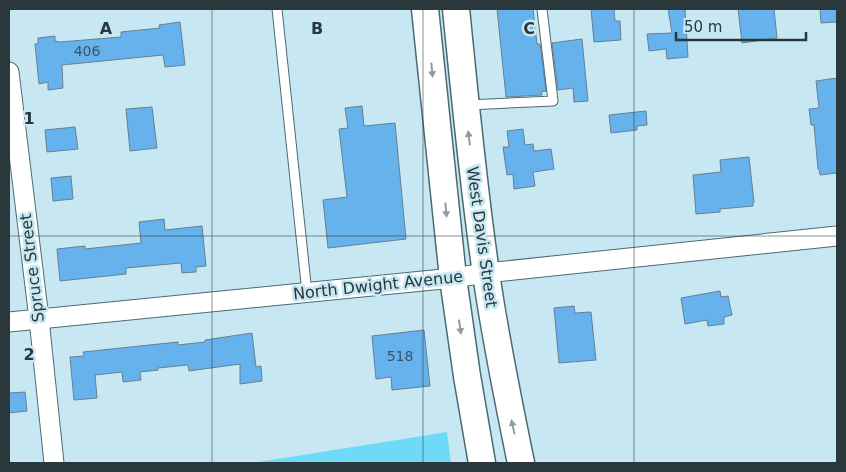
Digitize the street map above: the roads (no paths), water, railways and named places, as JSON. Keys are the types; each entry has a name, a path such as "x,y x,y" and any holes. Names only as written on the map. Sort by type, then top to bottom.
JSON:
{"main road":[{"name":"West Davis Street","path":"425,9 453,278 482,463"},
{"name":"West Davis Street","path":"456,9 486,274 506,393 521,463"}],"street":[{"name":"Spruce Street","path":"9,72 39,318 54,463"},
{"name":"North Dwight Avenue","path":"9,322 453,278 837,236"}],"lane":[{"path":"277,9 307,293"},
{"path":"466,106 552,101 542,9"}]}
